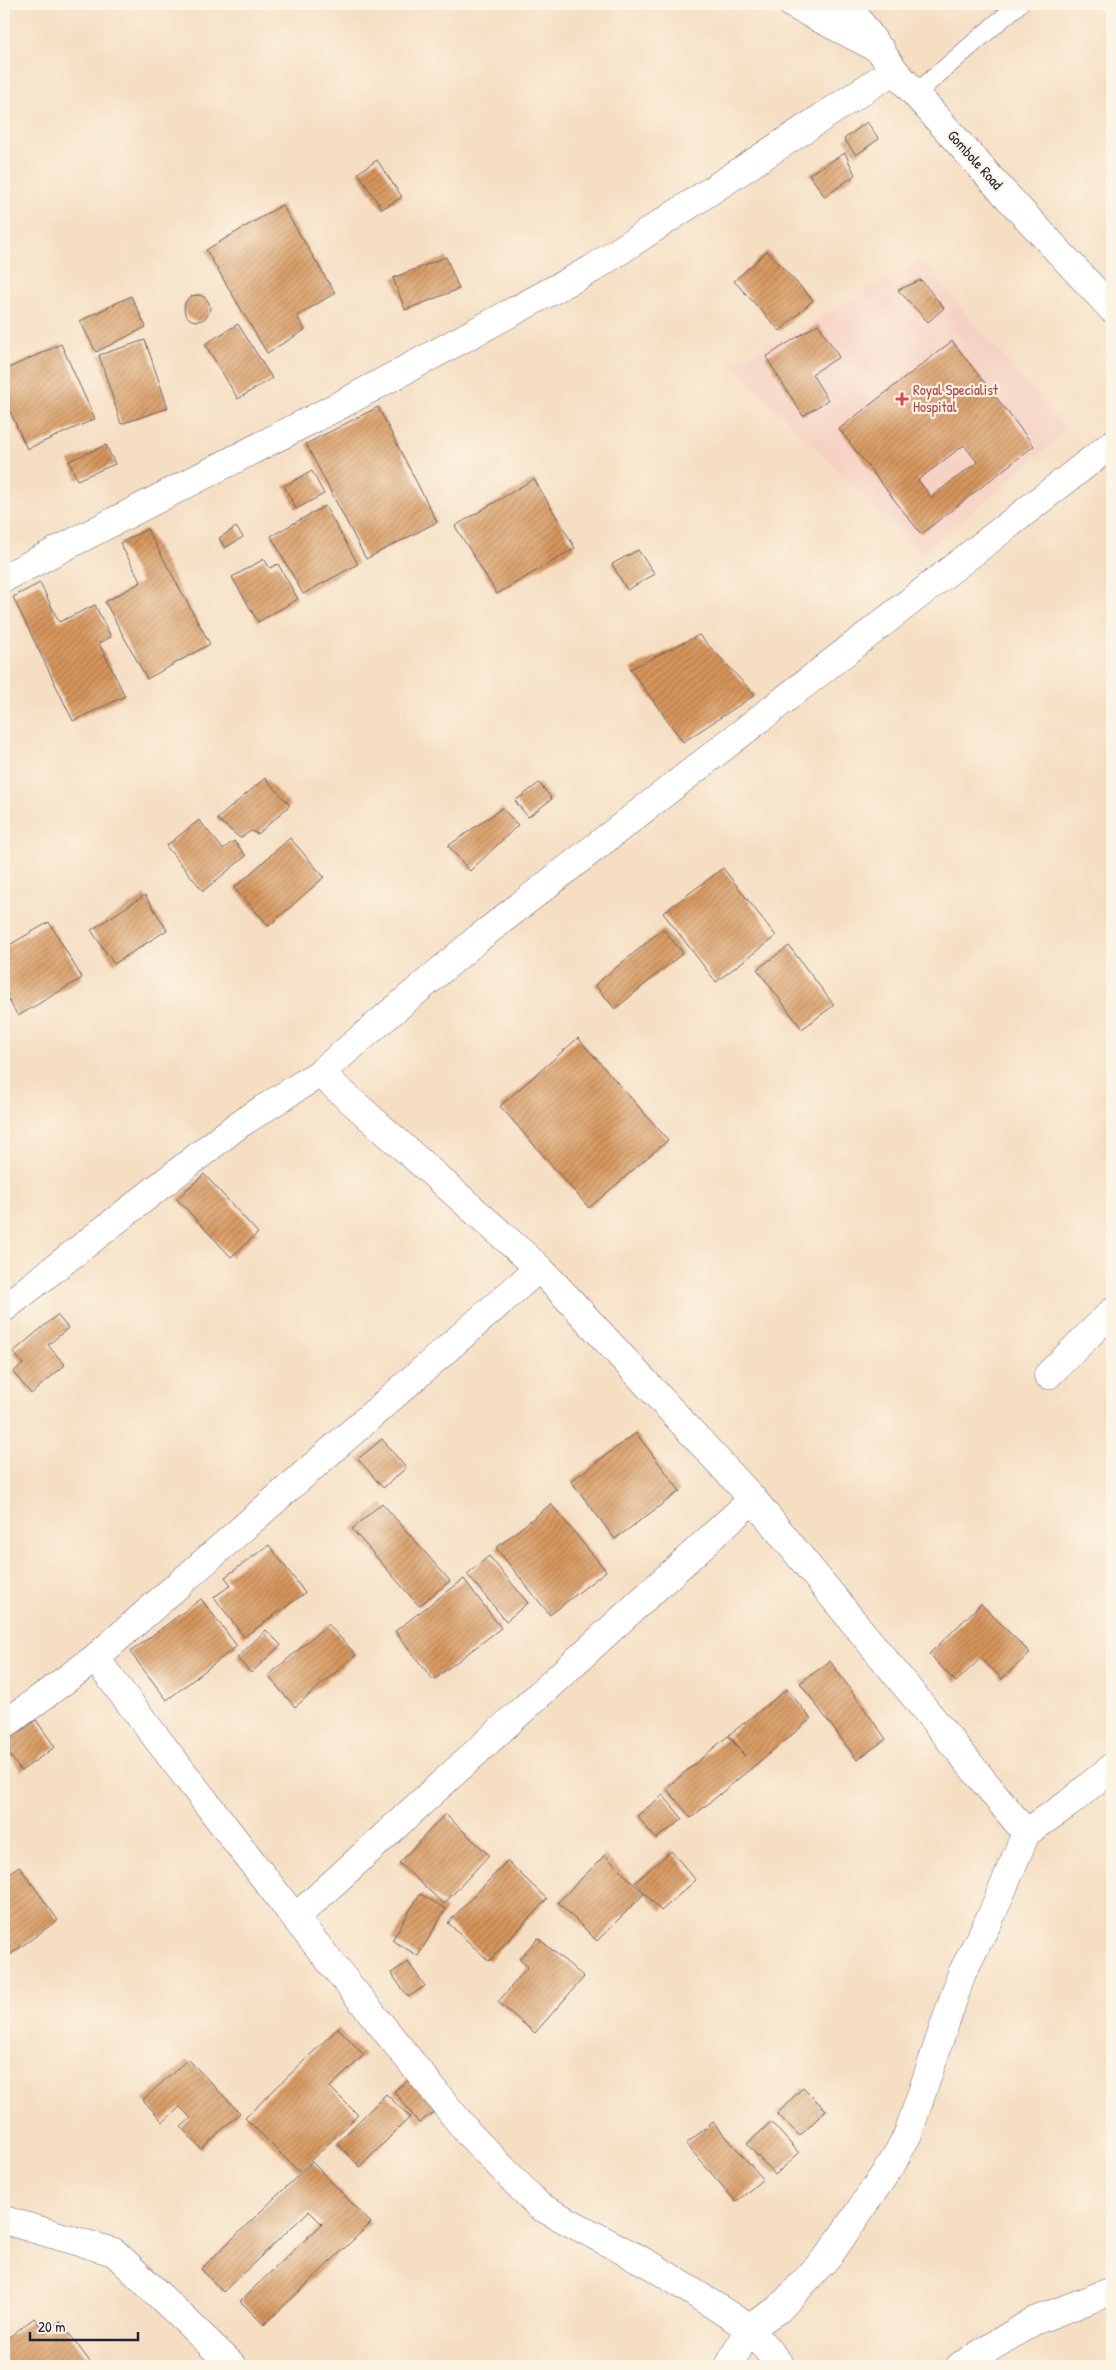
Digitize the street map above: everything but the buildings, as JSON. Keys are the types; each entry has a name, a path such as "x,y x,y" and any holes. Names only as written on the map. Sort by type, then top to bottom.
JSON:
{"street":[{"path":"4,578 340,405 592,269 888,60 792,4"},
{"name":"Gombole Road","path":"847,4 915,94 1112,309"},
{"path":"6,1299 238,1126 320,1073 480,938 1112,444"},
{"path":"320,1073 539,1268 754,1499 1026,1833"},
{"path":"4,1725 95,1658 539,1268"},
{"path":"1048,1374 1112,1312"},
{"path":"295,1918 754,1499"},
{"path":"95,1658 295,1918 469,2134 539,2206 654,2267 749,2328 782,2366"},
{"path":"729,2366 749,2328 779,2309 830,2254 893,2162 908,2134 962,1972 992,1914 1026,1833 1068,1804 1112,1767"},
{"path":"4,2220 114,2252 233,2366"},
{"path":"960,2366 1034,2321 1112,2291"}],"lane":[{"path":"915,94 1019,4"}],"shaded area":[{"name":"Royal Specialist Hospital","path":"921,260 1067,431 923,554 732,366"}],"place":[{"name":"Royal Specialist Hospital","path":"902,399"}]}
